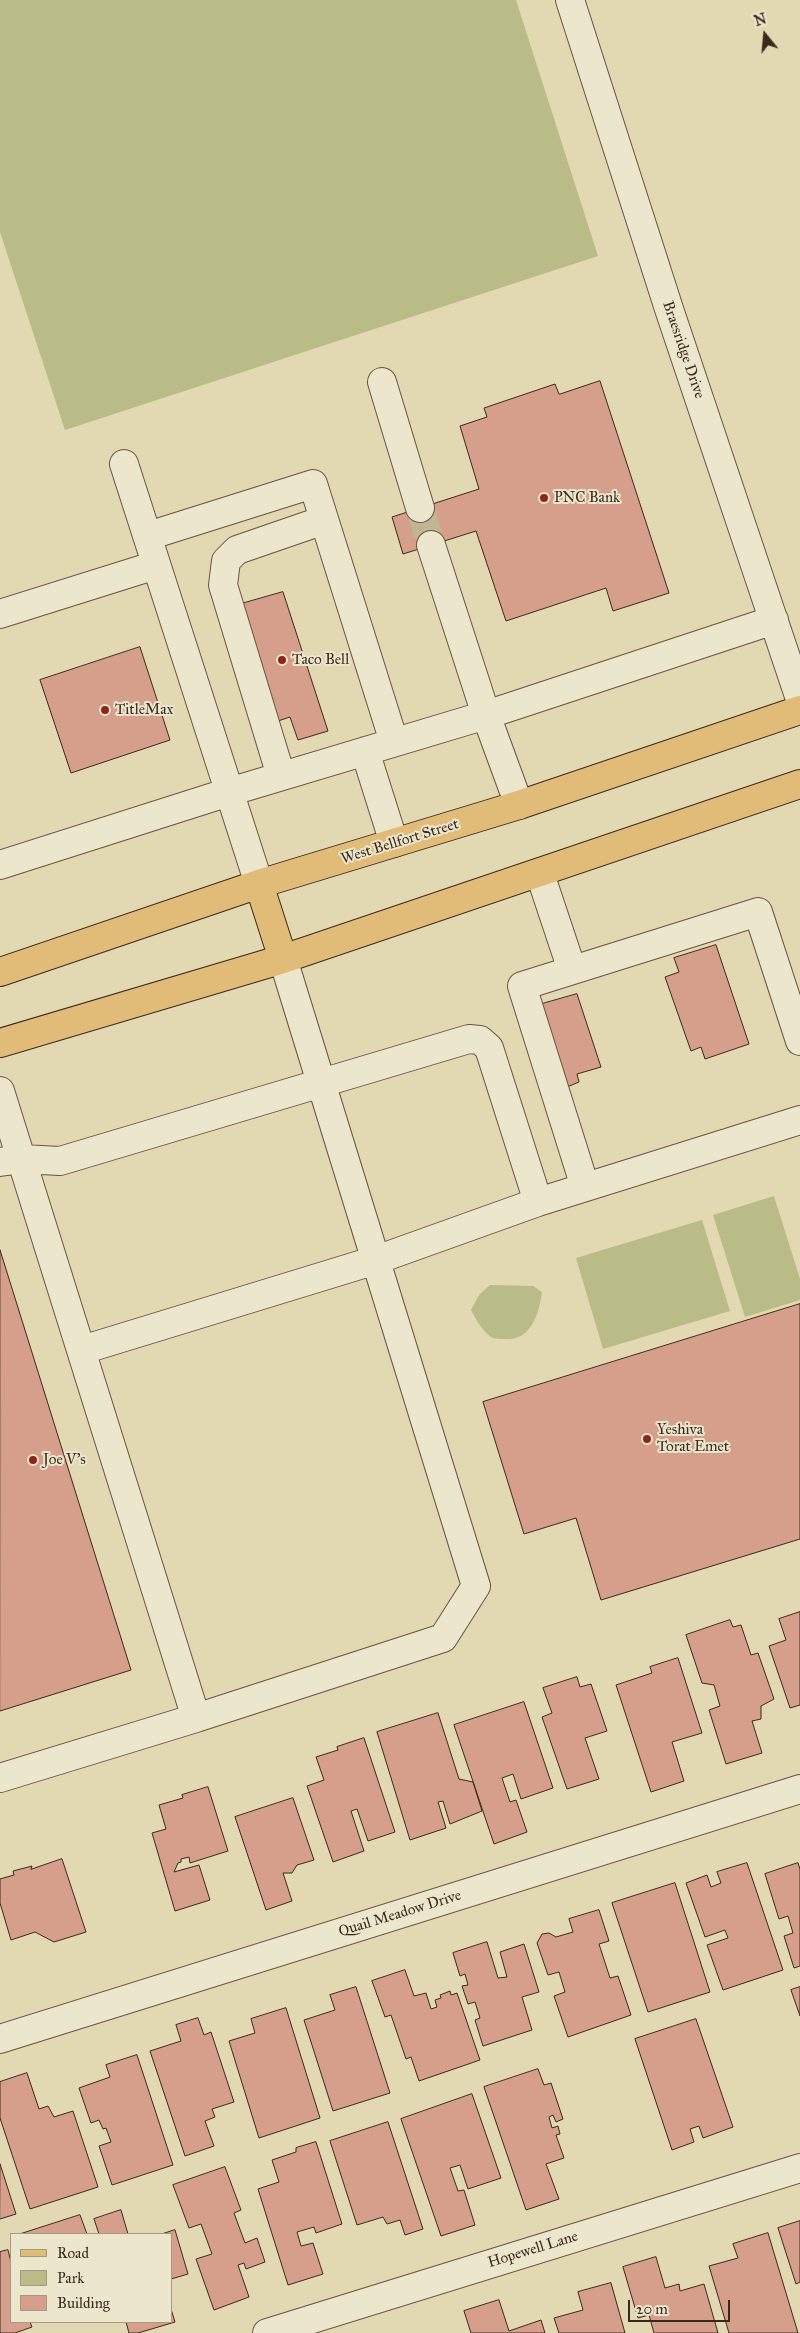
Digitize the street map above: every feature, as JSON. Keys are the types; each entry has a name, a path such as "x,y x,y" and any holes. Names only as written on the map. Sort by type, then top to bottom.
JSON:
{"main road":[{"name":"West Bellfort Street","path":"0,972 259,884 519,805 800,710"},
{"path":"0,1043 282,959 540,874 800,784"},
{"path":"259,884 282,959"}],"street":[{"name":"Braesridge Drive","path":"570,0 669,309 800,699"},
{"path":"382,382 420,508"},
{"path":"124,464 259,884"},
{"path":"148,536 313,484 394,742"},
{"path":"281,776 223,585 226,561 237,550 324,520"},
{"path":"431,546 486,715 519,805"},
{"path":"0,614 156,565"},
{"path":"0,865 229,792 486,715 774,620"},
{"path":"365,751 394,843"},
{"path":"540,874 572,970"},
{"path":"585,1188 522,986 758,912 800,1041"},
{"path":"0,1778 196,1718 443,1638 476,1586 282,959"},
{"path":"11,1160 60,1161 469,1040 480,1040 489,1048 538,1202"},
{"path":"0,1092 11,1160 82,1350 196,1718"},
{"path":"82,1350 376,1260 538,1202 800,1120"},
{"name":"Quail Meadow Drive","path":"0,2039 800,1789"},
{"name":"Hopewell Lane","path":"267,2333 800,2168"}],"green space":[{"path":"0,0 516,0 598,256 65,430 0,232"},
{"path":"774,1196 800,1279 800,1300 745,1317 713,1215"},
{"path":"702,1220 730,1311 603,1349 576,1258"},
{"path":"490,1285 533,1286 542,1292 536,1317 532,1325 521,1336 502,1339 493,1338 486,1333 471,1310 479,1295"}],"building":[{"name":"PNC Bank","path":"600,381 669,593 613,611 606,588 506,621 476,531 403,554 392,517 479,489 460,426 487,417 484,408 555,384 559,394"},
{"name":"Taco Bell","path":"283,592 328,731 298,740 290,717 278,721 241,604"},
{"name":"TitleMax","path":"140,647 170,740 71,773 40,680"},
{"path":"716,945 749,1044 705,1059 701,1047 691,1051 665,977 679,972 674,958"},
{"path":"577,994 601,1067 577,1074 579,1082 567,1087 542,1004"},
{"name":"Joe V's","path":"0,1250 131,1670 0,1711"},
{"path":"800,1304 800,1539 601,1600 576,1518 524,1534 483,1402"},
{"path":"800,1612 800,1705 790,1708 769,1646 786,1640 779,1619"},
{"path":"730,1620 733,1627 741,1625 751,1655 758,1653 774,1699 761,1706 761,1719 752,1721 762,1753 726,1764 709,1710 720,1706 714,1685 702,1683 686,1635"},
{"path":"678,1658 702,1733 672,1742 684,1781 651,1792 616,1685 652,1673 650,1667"},
{"path":"577,1677 580,1687 591,1684 607,1731 585,1738 599,1779 567,1789 542,1717 552,1713 543,1688"},
{"path":"524,1702 553,1788 521,1799 513,1774 502,1778 510,1802 516,1800 527,1832 494,1844 454,1725"},
{"path":"438,1713 459,1779 473,1782 482,1811 450,1824 443,1801 438,1802 446,1828 410,1840 377,1732"},
{"path":"364,1738 395,1832 368,1841 357,1809 351,1811 364,1851 333,1862 307,1786 324,1780 316,1757 338,1750 337,1747"},
{"path":"208,1787 228,1851 190,1863 189,1857 181,1859 174,1872 199,1865 210,1900 175,1911 152,1833 166,1829 159,1805 183,1798 182,1795"},
{"path":"293,1798 314,1860 297,1865 292,1873 283,1873 292,1901 266,1910 235,1817"},
{"path":"62,1859 86,1932 54,1942 35,1932 11,1940 0,1903 0,1879 14,1875 13,1871 32,1866 31,1869"},
{"path":"747,1863 783,1970 723,1990 707,1945 728,1938 725,1930 705,1937 686,1883 707,1875 711,1887 721,1883 717,1872"},
{"path":"798,1863 800,1869 800,1966 794,1968 784,1936 793,1933 788,1916 779,1919 765,1874"},
{"path":"675,1883 710,1992 648,2012 612,1903"},
{"path":"599,1910 609,1941 599,1944 610,1978 618,1976 631,2015 568,2037 554,1996 565,1992 559,1972 548,1975 537,1943 542,1934 549,1933 556,1937 573,1932 569,1919"},
{"path":"487,1942 498,1978 507,1977 500,1952 524,1944 539,1992 522,1997 532,2030 483,2046 475,2020 480,2018 475,2002 468,2004 462,1986 468,1985 465,1974 460,1976 453,1953"},
{"path":"405,1970 414,1996 426,1993 431,2009 437,2007 435,2000 441,1998 440,1995 450,1991 451,1995 457,1993 480,2060 419,2081 411,2057 406,2059 391,2015 385,2017 372,1981"},
{"path":"356,1987 390,2093 333,2111 304,2020 335,2010 330,1995"},
{"path":"800,1987 800,2016 791,1990"},
{"path":"286,2008 320,2118 259,2138 229,2041 255,2033 251,2019"},
{"path":"198,2018 204,2035 211,2032 234,2102 212,2109 215,2117 205,2121 214,2146 185,2156 150,2051 181,2041 176,2025"},
{"path":"696,2019 733,2127 703,2138 699,2126 690,2129 694,2142 672,2150 635,2039"},
{"path":"137,2055 173,2165 112,2185 99,2146 111,2142 106,2128 103,2129 99,2120 91,2123 79,2088 110,2077 106,2065"},
{"path":"538,2069 544,2085 551,2083 563,2119 556,2122 553,2115 549,2117 552,2128 558,2126 560,2134 556,2135 564,2158 546,2164 559,2199 526,2210 484,2087"},
{"path":"27,2073 39,2109 48,2106 54,2117 73,2111 98,2187 30,2209 0,2118 0,2082"},
{"path":"472,2094 501,2178 468,2189 460,2165 450,2168 458,2191 464,2190 475,2225 441,2236 401,2119"},
{"path":"388,2122 423,2229 405,2235 400,2220 387,2224 383,2217 357,2225 330,2141"},
{"path":"316,2142 342,2224 316,2233 314,2227 297,2232 301,2246 313,2243 323,2274 288,2285 258,2189 279,2182 272,2160 296,2152 296,2148"},
{"path":"0,2164 16,2214 0,2219"},
{"path":"225,2167 241,2210 234,2213 245,2243 257,2238 265,2262 246,2269 244,2263 238,2265 249,2297 214,2310 196,2259 212,2254 201,2224 189,2228 173,2185"},
{"path":"121,2210 128,2233 99,2233 94,2219"},
{"path":"80,2215 87,2233 23,2233"},
{"path":"800,2221 800,2282 796,2284 778,2228"},
{"path":"175,2230 188,2274 172,2279 172,2233 165,2233"},
{"path":"768,2233 798,2333 729,2333 709,2266 738,2258 733,2244"},
{"path":"8,2250 10,2258 10,2323 30,2323 32,2327 15,2333 0,2333 0,2252"},
{"path":"656,2257 665,2288 679,2284 680,2291 704,2284 718,2333 654,2333 649,2315 638,2318 623,2267"},
{"path":"611,2283 625,2333 559,2333 554,2318 583,2310 578,2292"},
{"path":"499,2300 509,2331 541,2320 545,2333 471,2333 464,2311"},
{"path":"172,2312 175,2322 172,2323"},
{"path":"126,2323 172,2323 138,2333 129,2333"}],"tunnel":[{"path":"420,508 431,545"}],"place":[{"name":"PNC Bank","path":"544,498"},
{"name":"Taco Bell","path":"282,660"},
{"name":"TitleMax","path":"105,710"},
{"name":"Yeshiva Torat Emet","path":"647,1439"},
{"name":"Joe V's","path":"33,1460"}]}
